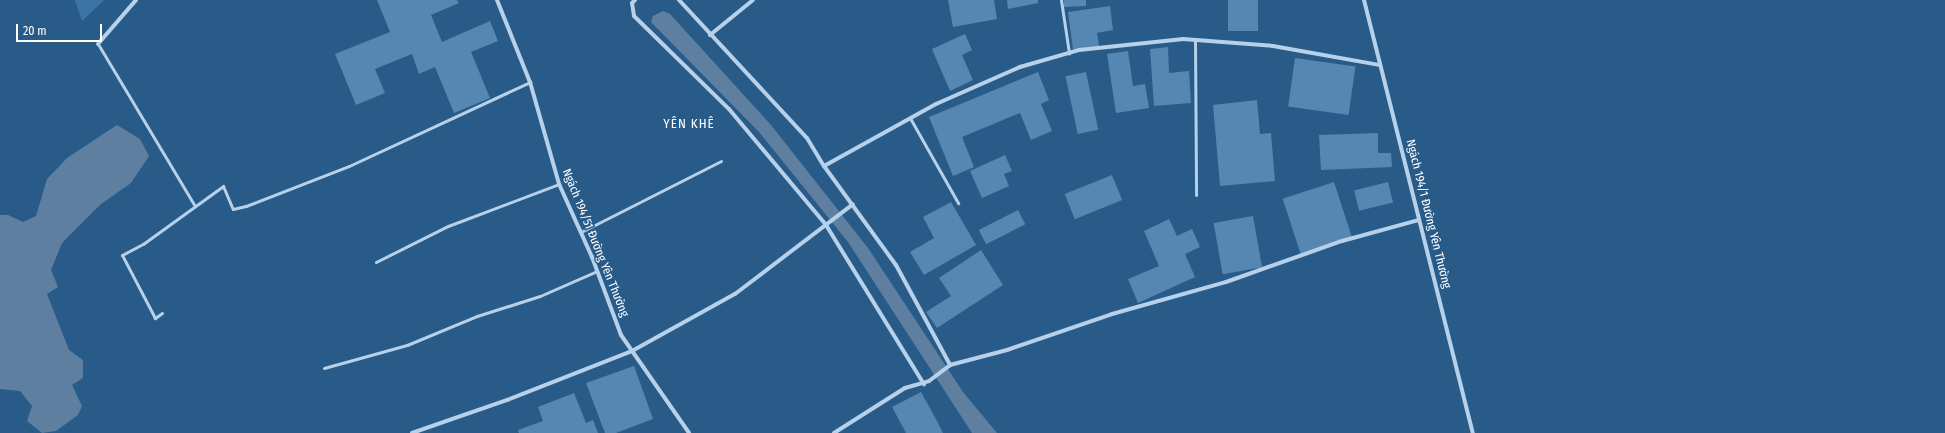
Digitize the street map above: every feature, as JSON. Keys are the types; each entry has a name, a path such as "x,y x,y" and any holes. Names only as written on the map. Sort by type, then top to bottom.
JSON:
{"street":[{"path":"98,44 136,0"},
{"name":"Ngách 194/51 Đường Yên Thường","path":"498,0 530,82 559,184 581,232 621,335 689,433"},
{"path":"635,0 632,3 634,16 729,109 827,224 924,384"},
{"path":"679,0 807,138 824,166 896,265 949,366"},
{"path":"710,35 753,0"},
{"name":"Ngách 194/1 Đường Yên Thường","path":"1364,0 1473,433"},
{"path":"824,166 936,104 1020,67 1069,53 1167,40 1195,40 1273,46 1380,65"},
{"path":"412,433 507,400 632,351 735,294 853,204"},
{"path":"834,433 905,388 924,384 949,366 1008,350 1112,314 1226,282 1342,241 1419,220"}],"lane":[{"path":"1060,0 1069,53"},
{"path":"1195,40 1196,195"},
{"path":"98,44 195,206"},
{"path":"162,313 155,318 122,256 143,244 223,186 233,209 246,206 349,166 530,82"},
{"path":"910,118 958,203"},
{"path":"581,232 721,161"},
{"path":"376,262 448,226 559,184"},
{"path":"324,368 407,345 477,316 540,296 597,271"}],"shaded area":[{"path":"75,0 104,0 82,21"},
{"path":"663,11 670,14 771,125 868,248 963,392 997,433 972,433 848,242 759,132 651,22 653,16"},
{"path":"117,125 140,139 149,156 131,183 101,204 62,243 51,270 58,287 47,294 69,350 83,360 83,378 72,385 82,406 78,415 56,431 42,433 27,421 32,406 20,391 0,389 0,215 8,215 23,222 36,216 47,179 67,158"}],"building":[{"path":"377,0 457,0 459,3 431,15 442,42 490,21 498,41 471,52 490,98 454,113 435,67 419,74 412,54 375,69 385,93 356,105 335,54 390,32"},
{"path":"948,0 994,0 997,19 953,27"},
{"path":"1007,0 1038,0 1038,3 1008,9"},
{"path":"1064,0 1086,0 1086,6 1064,7"},
{"path":"1228,0 1258,0 1258,31 1228,31"},
{"path":"1110,6 1113,30 1097,33 1099,46 1073,50 1068,12"},
{"path":"965,34 972,50 962,55 973,80 950,91 932,49"},
{"path":"1168,47 1169,73 1189,71 1191,103 1154,106 1150,49"},
{"path":"1128,51 1133,86 1145,84 1149,108 1116,113 1107,54"},
{"path":"1295,58 1355,66 1349,115 1288,107"},
{"path":"1038,72 1049,100 1041,104 1052,131 1031,140 1020,113 962,137 974,167 953,176 929,117"},
{"path":"1086,72 1098,130 1078,134 1065,76"},
{"path":"1257,100 1260,134 1271,133 1275,181 1220,186 1213,105"},
{"path":"1378,133 1378,153 1391,153 1392,167 1321,170 1319,135"},
{"path":"1005,155 1012,171 1004,174 1009,186 982,198 970,171"},
{"path":"1112,175 1122,200 1075,219 1065,194"},
{"path":"1334,182 1352,237 1301,254 1283,199"},
{"path":"1388,182 1393,202 1359,211 1354,190"},
{"path":"951,202 976,245 924,275 910,252 934,238 923,217"},
{"path":"1018,210 1025,224 986,244 979,230"},
{"path":"1253,216 1262,267 1223,274 1214,223"},
{"path":"1169,219 1177,236 1192,229 1200,247 1185,254 1195,277 1138,303 1128,279 1159,266 1144,231"},
{"path":"981,250 1003,285 937,328 926,312 951,296 939,278"},
{"path":"634,366 653,419 616,433 605,433 586,383"},
{"path":"921,392 943,433 906,433 892,407"},
{"path":"574,393 586,423 593,420 598,433 519,433 518,430 543,421 538,407"}],"district":[{"name":"YÊN KHÊ","path":"689,124"}]}
